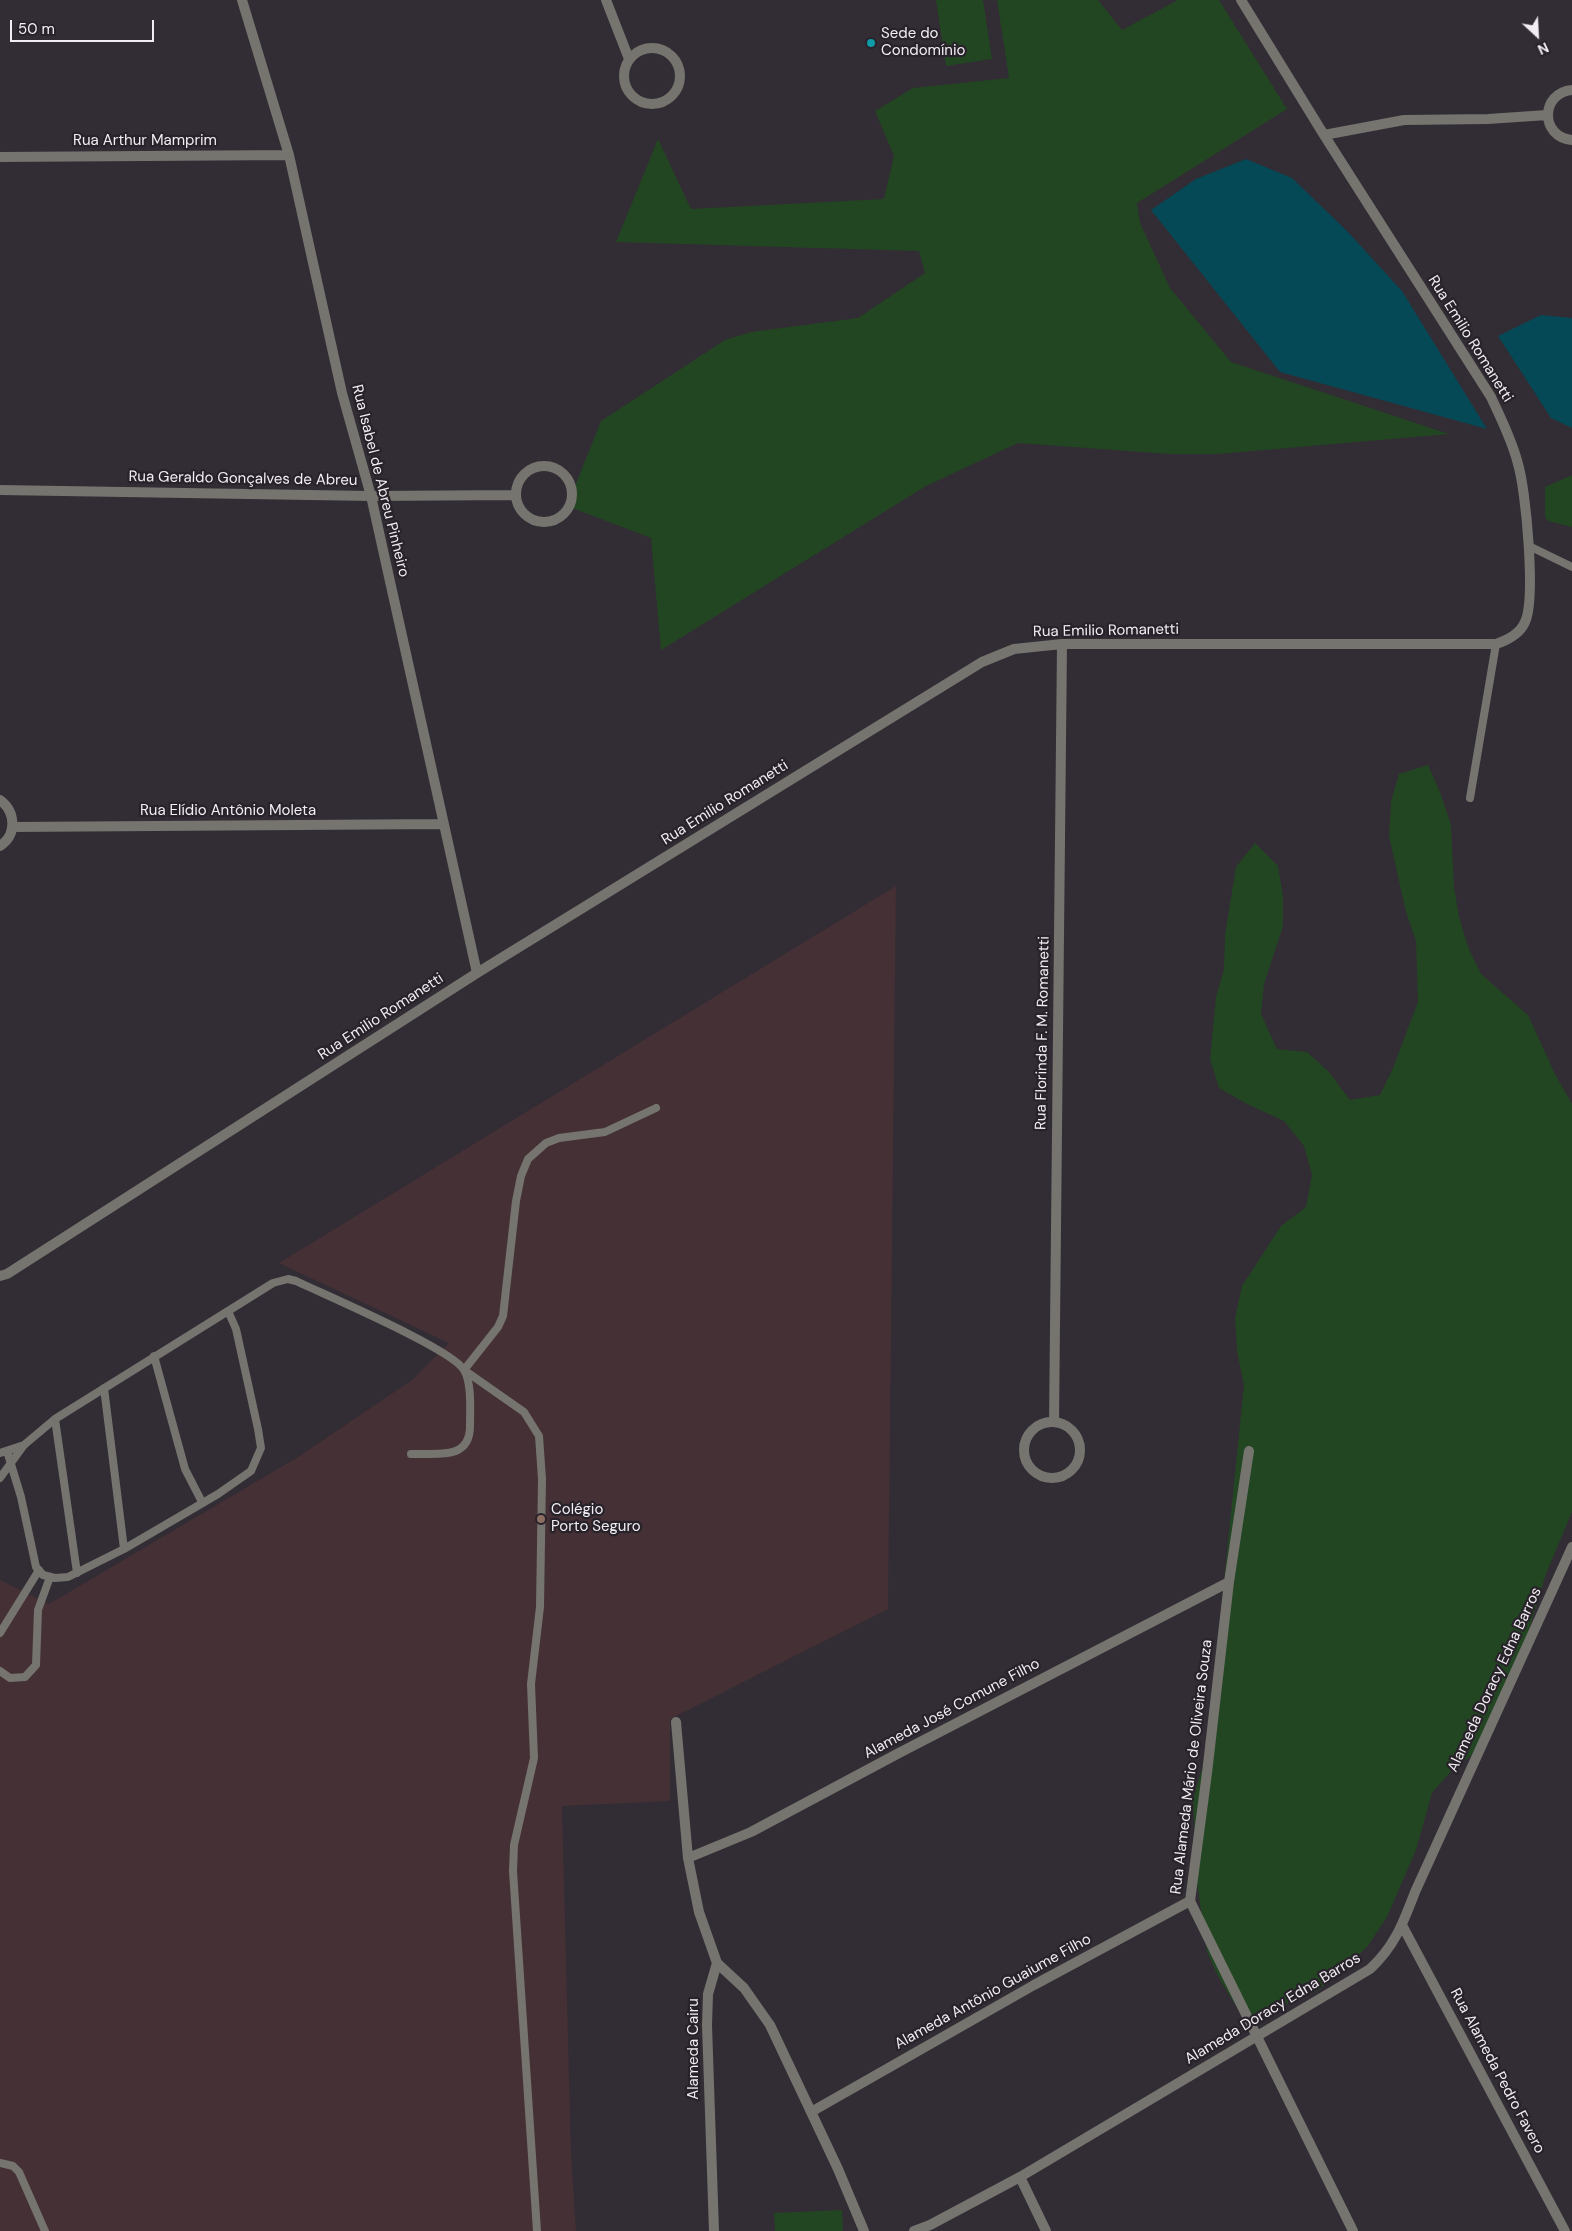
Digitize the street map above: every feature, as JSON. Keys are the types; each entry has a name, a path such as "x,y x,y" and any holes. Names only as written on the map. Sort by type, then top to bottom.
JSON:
{"street":[{"name":"Rua Isabel de Abreu Pinheiro","path":"242,0 289,155 342,394 371,496 477,973"},
{"path":"606,0 629,59 625,67 624,77 630,93 637,100 655,103 671,96 677,88 679,70 670,54 662,50 644,49 629,59"},
{"name":"Rua Emilio Romanetti","path":"0,1285 4,1275 477,973 982,662 1014,650 1062,644 1496,644 1508,640 1518,632 1529,610 1529,546 1519,466 1509,435 1491,397 1324,135 1241,0"},
{"path":"1572,90 1559,94 1553,99 1547,115 1552,130 1558,136 1572,140"},
{"path":"1324,135 1404,120 1488,119 1547,115"},
{"name":"Rua Arthur Mamprim","path":"0,157 289,155"},
{"path":"545,466 562,473 571,489 571,498 563,514 547,522 529,518 518,504 516,495 517,486 528,471 545,466"},
{"name":"Rua Geraldo Gonçalves de Abreu","path":"0,490 371,496 516,495"},
{"name":"Rua Florinda F. M. Romanetti","path":"1054,1422 1062,644"},
{"path":"0,800 9,809 13,827 10,836 0,846"},
{"name":"Rua Elídio Antônio Moleta","path":"13,827 444,824"},
{"path":"1054,1422 1071,1429 1076,1436 1080,1454 1072,1470 1064,1475 1046,1477 1031,1468 1026,1460 1024,1451 1030,1434 1036,1427 1054,1422"},
{"name":"Rua Alameda Mário de Oliveira Souza","path":"1249,1451 1229,1582 1190,1901 1353,2231"},
{"name":"Alameda Doracy Edna Barros","path":"914,2231 930,2225 1020,2177 1370,1969 1385,1955 1402,1925 1415,1892 1572,1547"},
{"name":"Alameda José Comune Filho","path":"688,1858 751,1832 898,1753 1229,1582"},
{"path":"676,1722 688,1858 699,1912 717,1963 744,1988 770,2025 864,2231"},
{"name":"Alameda Antônio Guaiume Filho","path":"811,2112 1034,1985 1190,1901"},
{"name":"Rua Alameda Pedro Favero","path":"1402,1925 1565,2231"},
{"name":"Alameda Cairu","path":"714,2231 707,2025 708,1994 717,1963"},
{"path":"1020,2177 1046,2231"}],"lane":[{"path":"1529,546 1572,566"},
{"path":"1470,798 1496,644"},
{"path":"464,1370 498,1327 503,1316 516,1201 520,1176 528,1159 546,1143 559,1138 605,1132 656,1108"},
{"path":"0,1478 24,1445 56,1420 154,1356 273,1283 288,1279 296,1281 420,1340 452,1359 464,1370 518,1408 532,1422 539,1436 542,1479 541,1597 531,1684 534,1758 514,1845 513,1871 537,2231"},
{"path":"24,1445 3,1452 11,1464 21,1497 36,1567 43,1575 50,1576 68,1578 124,1549 251,1471 261,1448 252,1395 236,1329 228,1311"},
{"path":"154,1356 185,1469 202,1502"},
{"path":"411,1454 448,1453 461,1449 467,1443 470,1436 470,1395 464,1370"},
{"path":"104,1388 124,1549"},
{"path":"56,1420 77,1573"},
{"path":"0,1633 39,1570"},
{"path":"0,1671 10,1678 25,1677 36,1665 38,1610 50,1576"},
{"path":"0,2163 13,2166 19,2172 45,2231"}],"shaded area":[{"name":"Colégio Porto Seguro","path":"896,886 888,1609 670,1719 670,1801 562,1806 571,2152 576,2231 0,2231 0,1580 49,1604 298,1457 412,1380 449,1343 279,1263"}],"green space":[{"path":"936,0 983,0 992,59 946,66"},
{"path":"997,0 1098,0 1122,30 1178,0 1219,0 1287,109 1137,203 1140,223 1170,288 1231,362 1449,434 1218,454 1170,454 1018,443 926,486 661,650 651,538 567,506 601,421 725,340 751,332 858,318 925,273 919,251 616,242 658,139 691,209 884,199 894,156 875,111 913,88 1009,78"},
{"path":"1572,475 1572,527 1548,521 1545,516 1545,487"},
{"path":"1428,765 1440,792 1451,825 1454,887 1459,917 1468,947 1481,974 1528,1015 1555,1074 1572,1104 1572,1512 1546,1574 1519,1662 1476,1752 1451,1771 1432,1793 1416,1850 1387,1917 1367,1947 1320,1989 1264,2014 1246,2016 1236,2006 1220,1980 1207,1952 1197,1882 1193,1800 1201,1771 1205,1769 1244,1385 1237,1351 1235,1318 1242,1286 1281,1226 1306,1207 1312,1175 1304,1146 1284,1121 1247,1104 1219,1088 1210,1059 1216,997 1224,969 1225,935 1236,867 1255,843 1278,866 1283,897 1283,926 1264,984 1261,1014 1277,1049 1307,1052 1329,1072 1350,1100 1380,1095 1393,1068 1418,1002 1416,941 1406,912 1389,836 1391,802 1399,774"},
{"path":"842,2210 843,2231 775,2231 774,2213"}],"water":[{"path":"1246,159 1292,178 1347,231 1402,291 1487,429 1280,372 1151,210 1196,179"},
{"path":"1541,315 1572,318 1572,428 1551,418 1498,336"}],"place":[{"name":"Sede do Condomínio","path":"871,43"},
{"name":"Colégio Porto Seguro","path":"541,1519"}]}
